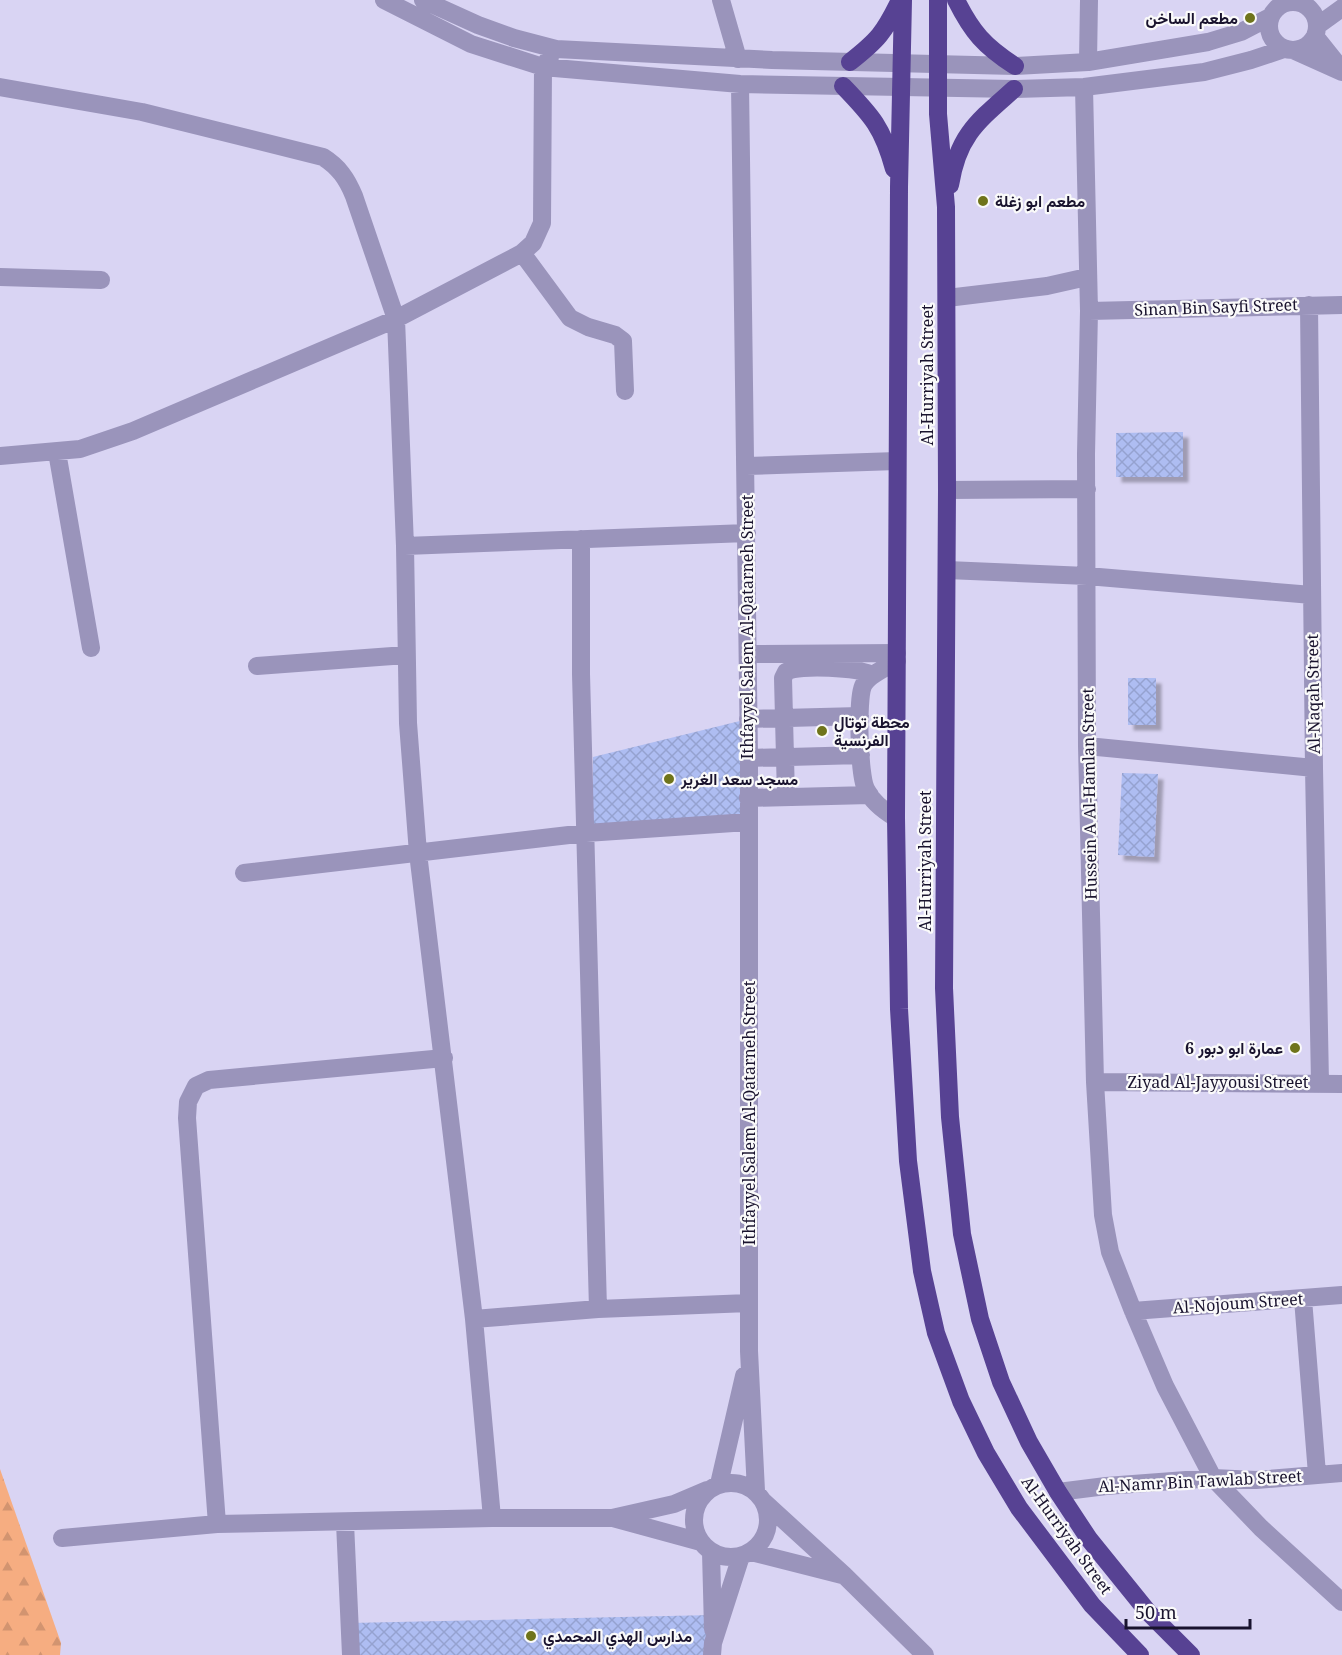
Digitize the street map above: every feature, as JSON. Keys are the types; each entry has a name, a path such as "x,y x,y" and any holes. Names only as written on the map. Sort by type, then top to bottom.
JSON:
{"highway":[{"path":"850,62 875,42 887,27 901,0"},
{"name":"Al-Hurriyah Street","path":"901,0 896,818 899,1009 908,1161 922,1271 936,1333 961,1401 986,1453 1019,1509 1092,1605 1140,1655"},
{"name":"Al-Hurriyah Street","path":"938,0 938,114 946,207 944,988 950,1117 962,1234 980,1319 1001,1383 1029,1442 1089,1539 1142,1605 1191,1655"},
{"path":"956,0 968,25 991,51 1015,66"},
{"path":"843,86 878,126 887,143 899,187"},
{"path":"946,207 953,164 964,139 982,118 1014,89"}],"street":[{"path":"384,0 471,44 543,67 740,84 1014,89 1084,87 1204,72 1302,48 1310,43 1316,31 1342,8"},
{"path":"423,0 496,32 556,49 738,59 1015,66 1088,62 1208,42 1241,32 1288,4 1310,9 1316,17 1316,31 1342,71"},
{"path":"721,0 738,59"},
{"path":"1088,62 1089,0"},
{"path":"1288,4 1268,26 1270,36 1276,44 1342,71"},
{"path":"0,456 80,449 133,431 396,319 522,253 533,243 542,223 543,67 556,49"},
{"name":"Ithfayyel Salem Al-Qatarneh Street","path":"740,84 749,758 749,1351 760,1497"},
{"path":"0,87 142,112 323,157 335,165 347,179 396,319 405,546 408,723 418,853 474,1319 492,1518"},
{"name":"Hussein A Al-Hamlan Street","path":"1084,87 1089,311 1087,746 1095,1082 1103,1215 1110,1252 1133,1311 1165,1386 1212,1478 1342,1602"},
{"path":"522,253 570,318 588,327 615,335 624,341 625,391"},
{"path":"0,277 101,280"},
{"path":"946,298 1047,286 1087,277"},
{"name":"Al-Naqah Street","path":"1310,305 1314,768 1320,1083"},
{"name":"Sinan Bin Sayfi Street","path":"1089,311 1342,305"},
{"path":"57,452 91,648"},
{"path":"746,466 897,461"},
{"path":"947,490 1087,489"},
{"path":"405,546 747,533"},
{"path":"581,539 581,674 598,1309"},
{"path":"946,570 1087,576 1312,595"},
{"path":"748,654 897,657"},
{"path":"257,666 406,655"},
{"path":"896,818 881,808 870,795 863,781 861,716 863,687 873,675 897,657"},
{"path":"786,797 783,678 789,670 853,669 873,675"},
{"path":"748,719 861,716"},
{"path":"1087,746 1314,768"},
{"path":"749,758 861,755"},
{"path":"748,798 870,795"},
{"path":"244,873 586,833 748,822"},
{"path":"217,1524 187,1118 188,1102 196,1086 209,1080 444,1059"},
{"name":"Ziyad Al-Jayyousi Street","path":"1095,1082 1342,1084"},
{"name":"Al-Nojoum Street","path":"1133,1311 1342,1295"},
{"path":"1303,1299 1317,1474"},
{"path":"474,1319 598,1309 749,1303"},
{"name":"Ithfayyel Salem Al-Qatarneh Street","path":"713,1487 749,1351"},
{"name":"Al-Namr Bin Tawlab Street","path":"1058,1492 1212,1478 1256,1480 1342,1473"},
{"path":"62,1538 217,1524 492,1518 612,1518 674,1504 713,1487 732,1482 745,1485 760,1497 925,1655"},
{"path":"712,1649 706,1547 695,1529 694,1515 698,1501 713,1487"},
{"path":"712,1649 746,1554 761,1542 767,1530 768,1516 760,1497"},
{"path":"612,1518 706,1547 726,1557 746,1554 844,1575"},
{"path":"345,1523 351,1655"}],"green space":[{"path":"0,1469 61,1643 60,1655 0,1655"}],"building":[{"path":"1183,432 1183,477 1116,477 1116,433"},
{"path":"1128,678 1156,678 1156,725 1128,725"},
{"name":"مسجد سعد الغرير","path":"744,720 744,818 592,829 593,757"},
{"path":"1122,773 1158,774 1154,857 1118,855"},
{"name":"مدارس الهدي المحمدي","path":"713,1615 712,1655 351,1655 350,1623"}],"place":[{"name":"مطعم الساخن","path":"1250,18"},
{"name":"مطعم ابو زغلة","path":"983,201"},
{"name":"محطة توتال الفرنسية","path":"822,731"},
{"name":"مسجد سعد الغرير","path":"669,779"},
{"name":"عمارة ابو دبور 6","path":"1295,1048"},
{"name":"مدارس الهدي المحمدي","path":"531,1636"}]}
